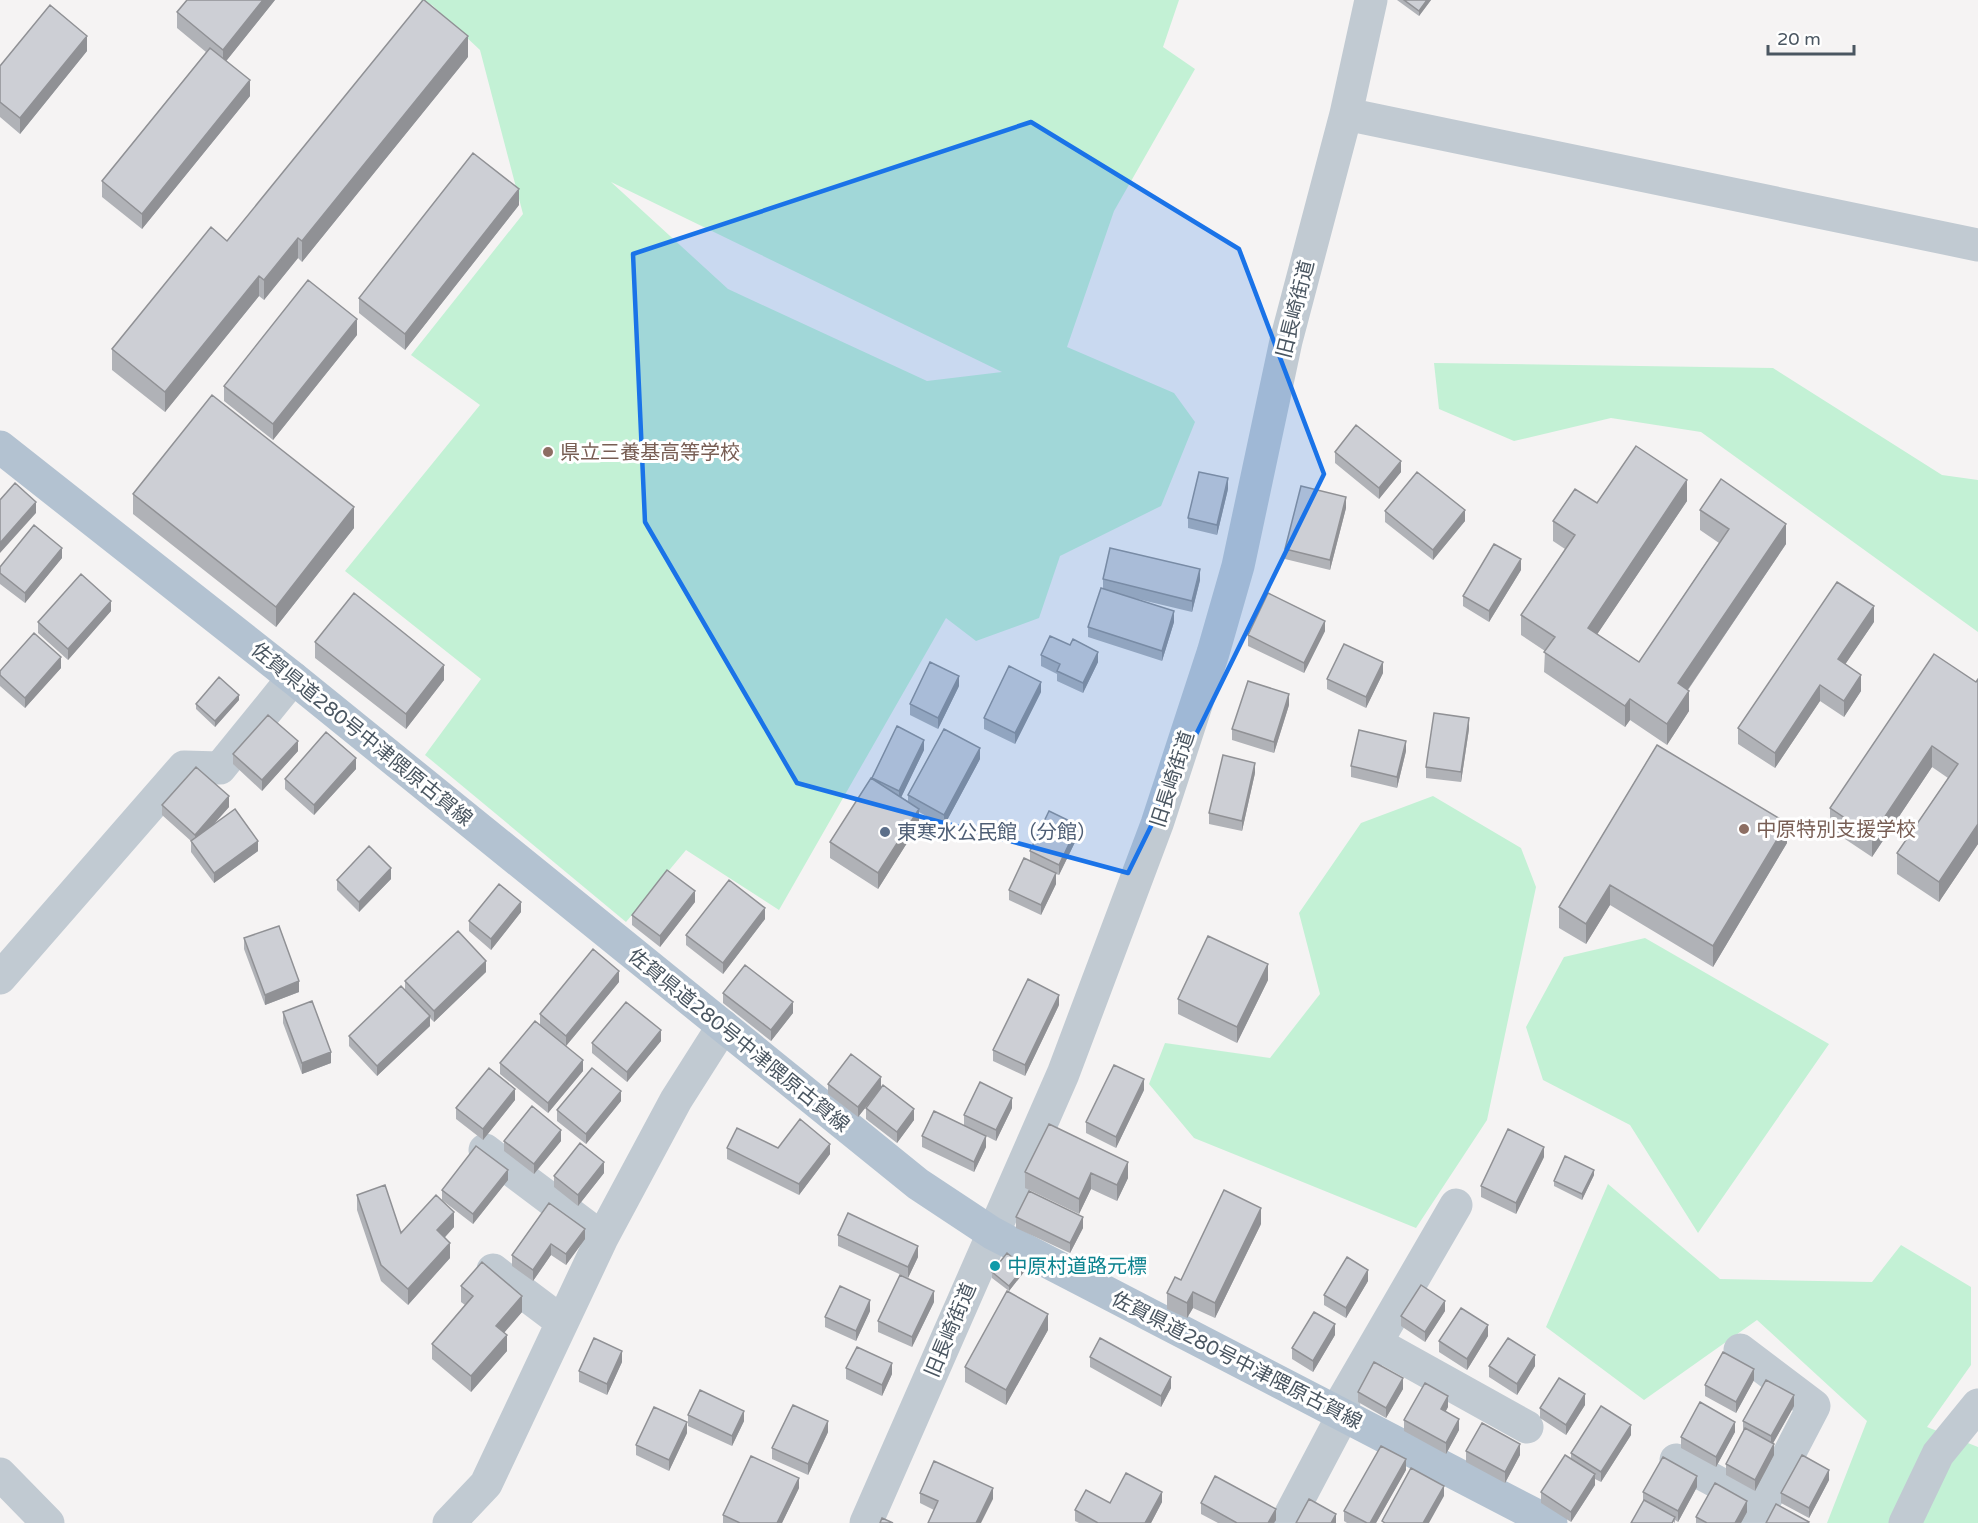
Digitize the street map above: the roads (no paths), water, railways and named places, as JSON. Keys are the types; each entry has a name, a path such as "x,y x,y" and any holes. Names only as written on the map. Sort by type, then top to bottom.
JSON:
{"main road":[{"name":"佐賀県道280号中津隈原古賀線","path":"0,447 293,678 918,1184 992,1233 1551,1523"}],"street":[{"name":"旧長崎街道","path":"866,1523 1063,1074 1157,824 1213,652 1238,566 1286,341 1346,114 1371,0"},
{"path":"1346,114 1978,245"},
{"path":"0,978 184,767 220,768 293,678"},
{"path":"449,1523 486,1484 602,1238 676,1100 723,1026"},
{"path":"485,1150 602,1238"},
{"path":"1286,1523 1343,1415 1344,1398 1456,1205"},
{"path":"493,1270 562,1322"},
{"path":"1376,1343 1527,1427"},
{"path":"1676,1460 1757,1514 1814,1406 1740,1350"},
{"path":"1905,1523 1938,1454 1978,1405"},
{"path":"0,1474 48,1523"}],"place":[{"name":"県立三養基高等学校","path":"548,452"},
{"name":"中原特別支援学校","path":"1744,829"},
{"name":"東寒水公民館（分館）","path":"885,832"},
{"name":"中原村道路元標","path":"995,1266"}]}
